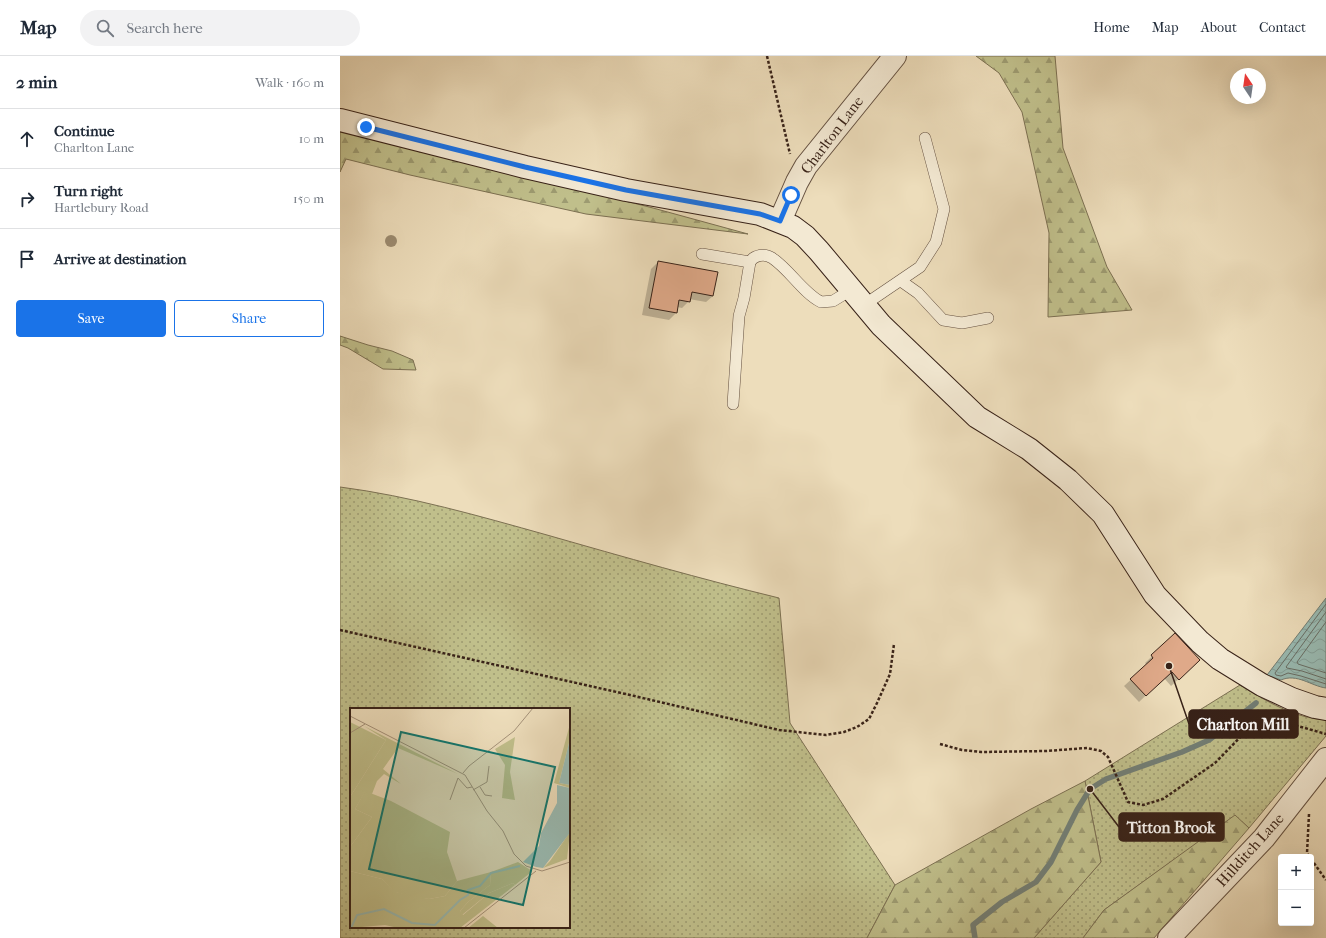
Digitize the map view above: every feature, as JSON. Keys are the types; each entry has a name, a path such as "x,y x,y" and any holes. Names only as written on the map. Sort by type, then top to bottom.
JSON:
{"main road":[{"name":"Charlton Lane","path":"780,221 797,182 806,166 895,56"},
{"path":"340,120 525,167 626,190 760,214 793,227 805,236 819,251 881,325 977,417 1029,448 1068,480 1103,514 1155,595 1200,642 1220,659 1262,685 1292,699 1314,707 1326,709"},
{"name":"Hillditch Lane","path":"1169,938 1264,838 1326,759"}],"lane":[{"path":"733,404 740,316 750,262 756,256 772,257 817,300 821,302 857,297 901,281 920,267 936,242 944,209 925,138"},
{"path":"702,254 750,262"},
{"path":"901,281 918,293 943,320 962,323 988,318"}],"path":[{"path":"767,56 797,182"},
{"path":"340,630 637,696 779,730 826,735 850,730 869,719 890,674 894,644"},
{"path":"940,744 962,750 981,752 1046,751 1087,748 1101,751 1108,756 1128,802 1143,806 1162,799 1215,763 1254,724 1266,717 1326,734"},
{"path":"1308,854 1309,809"},
{"path":"1314,864 1326,880"}],"green space":[{"path":"976,56 1055,56 1063,148 1107,267 1132,310 1048,317 1049,233 1022,112 999,73"},
{"path":"340,129 653,208 748,234 586,214 410,175 346,159 340,172"},
{"path":"340,336 392,351 413,360 416,370 383,369 348,348 340,345"},
{"path":"340,487 444,507 692,576 779,598 790,723 895,885 867,938 340,938"},
{"path":"1240,685 1281,708 1314,719 1326,720 1326,736 1249,828 1235,816 1104,910 1083,938 1034,938 1101,862 1085,781"},
{"path":"1085,781 1101,862 1034,938 867,938 895,885 1031,809"},
{"path":"1235,815 1249,828 1154,938 1083,938 1104,910"}],"water":[{"path":"1326,598 1326,688 1298,679 1287,678 1281,680 1267,675"}],"building":[{"path":"658,261 718,272 713,296 692,292 690,302 679,300 677,313 649,308"},
{"path":"1175,633 1200,660 1179,680 1172,672 1146,696 1130,679 1153,658 1151,655"}],"waterway":[{"path":"975,938 973,925 1002,902 1036,882 1051,862 1077,810 1090,789 1106,779 1182,752 1209,740 1256,703"}],"place":[{"name":"Charlton Mill","path":"1169,666"},
{"name":"Titton Brook","path":"1090,789"}],"route":[{"path":"366,127 525,167 626,190 760,214 780,221 791,195"}]}
